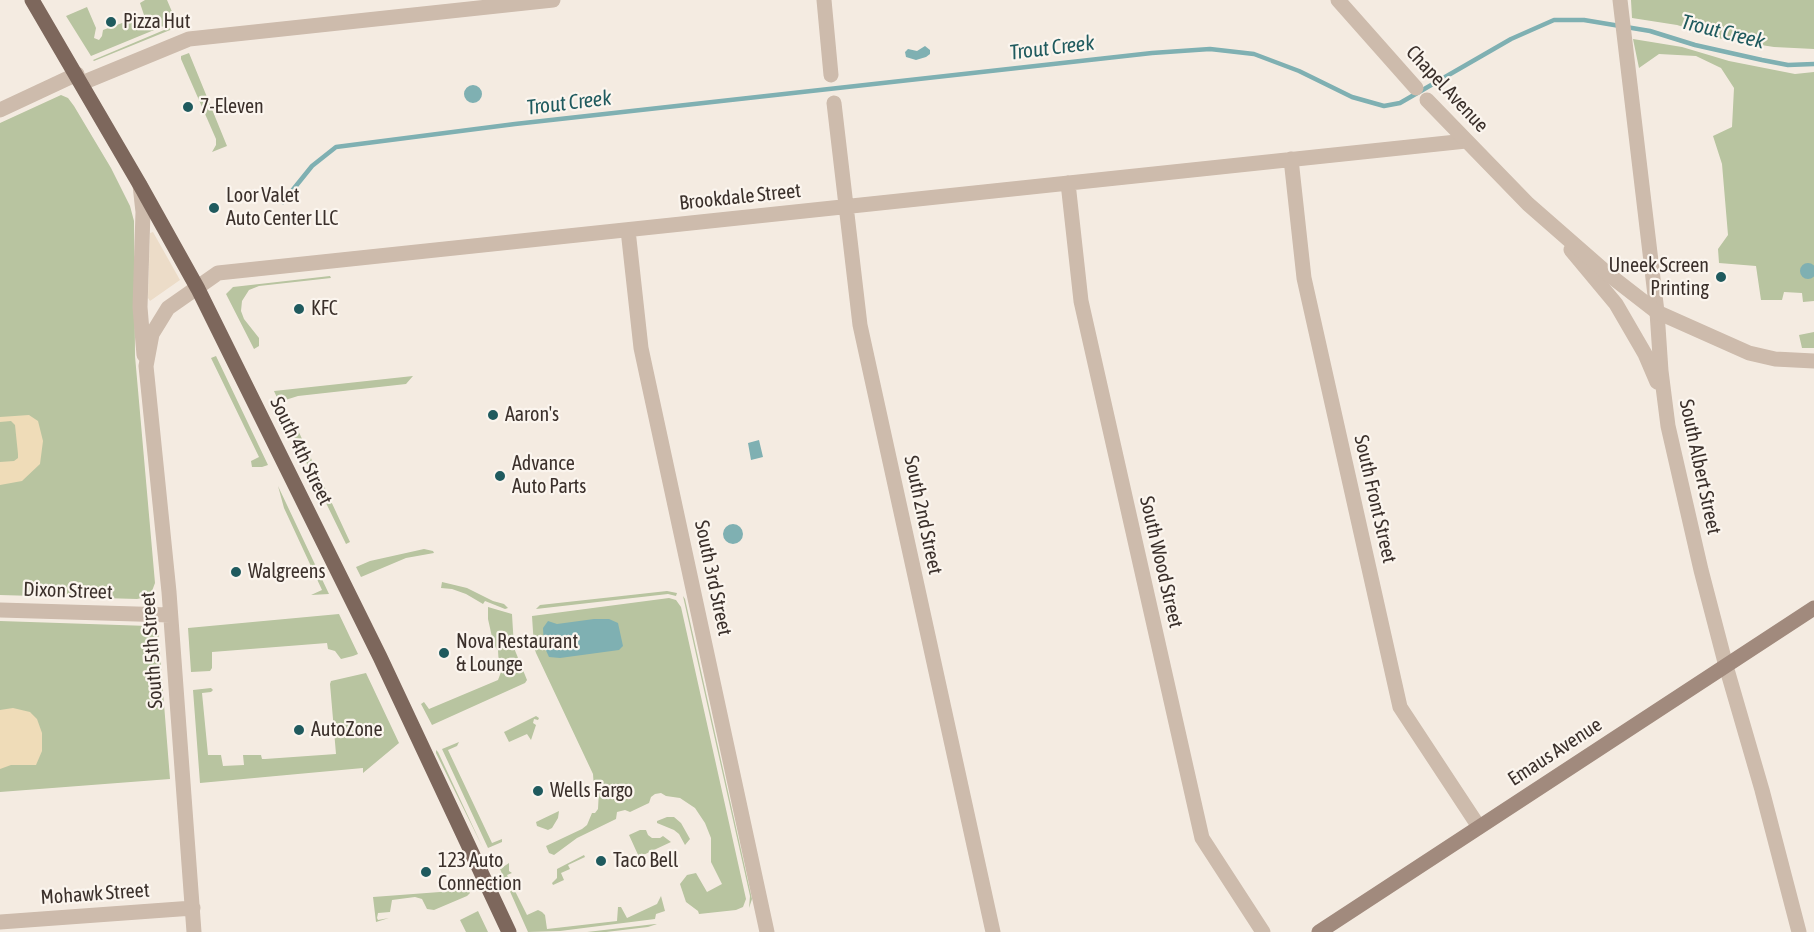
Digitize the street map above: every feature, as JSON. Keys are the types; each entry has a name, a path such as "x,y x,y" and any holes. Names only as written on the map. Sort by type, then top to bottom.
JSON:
{"main road":[{"name":"South 4th Street","path":"32,0 79,78 198,289 380,657 509,932"},
{"name":"Emaus Avenue","path":"1318,932 1814,608"}],"street":[{"path":"400,0 401,16"},
{"path":"0,110 79,78 189,39 553,0"},
{"path":"824,0 831,75"},
{"name":"Chapel Avenue","path":"1338,0 1427,100 1583,262 1617,304 1645,354 1664,403"},
{"name":"South Albert Street","path":"1620,7 1657,312 1664,403 1701,570 1799,932"},
{"name":"South 2nd Street","path":"834,103 860,325 993,932"},
{"name":"Brookdale Street","path":"198,289 218,273 1466,141"},
{"name":"South Front Street","path":"1291,159 1304,278 1400,707 1479,827"},
{"name":"South Wood Street","path":"1068,183 1081,301 1202,838 1263,932"},
{"name":"South 5th Street","path":"140,185 143,212 141,334 159,484 194,932"},
{"name":"Chapel Avenue","path":"1528,204 1608,274 1657,312 1749,353 1775,359 1814,361"},
{"name":"South 3rd Street","path":"628,230 640,348 767,932"},
{"name":"South 5th Street","path":"146,366 152,334 168,308 198,289"},
{"name":"Dixon Street","path":"0,610 170,615"},
{"name":"Mohawk Street","path":"0,922 193,908"}],"green space":[{"path":"145,0 167,0 176,21 91,56 66,16 87,7 96,28 94,38 99,40 103,30 144,15 140,3"},
{"path":"1631,0 1814,0 1814,49 1774,47 1722,39 1677,25 1632,18"},
{"path":"176,25 175,28 93,60"},
{"path":"1633,39 1682,47 1729,61 1795,74 1814,72 1814,301 1803,302 1802,293 1784,292 1782,300 1761,300 1756,266 1719,263 1718,249 1728,235 1722,164 1713,136 1732,127 1734,88 1721,68 1696,56 1659,54 1639,68"},
{"path":"189,53 227,146 212,152 216,139 181,59 181,56"},
{"path":"61,95 68,98 74,106 111,168 130,206 134,221 135,356 155,583 152,591 146,597 137,599 0,595 0,123"},
{"path":"330,276 331,278 259,286 249,290 242,301 241,311 244,319 259,338 259,346 254,349 226,294 233,287"},
{"path":"1814,332 1814,348 1802,348 1799,335"},
{"path":"216,356 268,465 252,467 251,461 259,457 211,358"},
{"path":"413,376 406,384 298,396 279,402 274,391"},
{"path":"291,423 296,426 350,542 346,544 288,425"},
{"path":"278,486 329,594 311,595 322,590 284,508"},
{"path":"424,549 434,553 406,558 361,577 356,567 370,561"},
{"path":"442,582 467,588 504,604 508,608 505,609 485,601 483,604 466,594 441,588"},
{"path":"667,591 677,593 676,596 668,594 536,609 540,605"},
{"path":"683,596 752,899 749,908 750,896"},
{"path":"669,598 676,600 681,607 746,899 743,907 736,910 699,914 686,902 680,884 687,875 696,873 707,892 722,884 711,862 711,838 705,823 695,808 680,798 661,793 655,794 649,803 630,812 625,810 617,812 616,819 577,838 554,855 549,853 546,846 587,825 592,813 598,809 599,790 594,788 593,774 536,653 532,616"},
{"path":"488,607 512,614 514,648 527,680 525,683 432,725 421,704 424,702 429,709 498,680 501,672 498,650 494,646 488,619"},
{"path":"339,614 358,654 341,659 335,651 328,649 327,643 212,652 210,671 191,672 188,628"},
{"path":"0,621 149,626 158,629 170,779 0,792"},
{"path":"366,673 399,743 363,773 363,768 200,783 193,690 211,688 213,690 202,693 208,755 221,755 223,766 244,765 243,755 261,755 262,759 265,759 336,754 331,681"},
{"path":"536,716 539,718 534,719 533,723 536,725 531,740 527,734 509,742 504,732"},
{"path":"459,742 457,746 448,750 492,843 502,839 502,842 488,848 442,749"},
{"path":"436,750 438,752 483,848 436,753"},
{"path":"559,811 552,828 548,830 537,826 536,822"},
{"path":"667,817 674,817 681,823 690,839 685,845 674,830 657,823"},
{"path":"646,830 652,838 663,836 671,842 639,857 629,835"},
{"path":"584,855 585,857 568,865 570,869 561,873 564,880 553,885 552,883 557,878 557,869"},
{"path":"509,863 509,871 512,873 507,875 527,915 538,910 542,912 545,915 547,929 617,921 618,907 621,907 627,918 657,904 661,896 665,911 656,914 655,919 560,931 528,932 500,869"},
{"path":"467,887 470,893 467,896 434,910 427,909 422,899 415,897 392,900 390,912 378,913 377,918 378,920 389,918 376,922 373,897 440,892"},
{"path":"478,911 488,932 466,932 460,920"},
{"path":"657,924 606,932 587,932"}],"sand":[{"path":"29,415 38,421 43,441 40,464 22,481 0,485 0,462 14,461 18,458 18,454 15,425 11,421 0,422 0,417"},
{"path":"13,708 30,712 37,719 42,733 42,751 36,765 11,765 0,769 0,710"}],"shaded area":[{"path":"153,232 180,280 150,301 148,298 150,233"}],"water":[{"path":"925,46 930,50 930,54 926,57 916,60 906,57 905,52 908,49 917,51"},
{"path":"473,85 479,88 482,94 479,100 473,103 467,100 464,94 467,88"},
{"path":"1808,263 1816,271 1808,279 1800,271"},
{"path":"759,440 763,457 751,460 748,443"},
{"path":"733,524 740,527 743,534 740,541 733,544 726,541 723,534 726,527"},
{"path":"609,619 618,623 623,646 619,650 560,658 549,657 544,646 543,628 548,621 557,624"}],"waterway":[{"name":"Trout Creek","path":"283,202 312,166 336,147 515,124 1152,53 1210,49 1254,54 1299,71 1352,97 1384,106 1400,103 1511,39 1554,20 1584,20 1650,31 1695,45 1788,65 1814,64"}],"place":[{"name":"Pizza Hut","path":"111,22"},
{"name":"7-Eleven","path":"188,107"},
{"name":"Loor Valet Auto Center LLC","path":"214,208"},
{"name":"Uneek Screen Printing","path":"1721,277"},
{"name":"KFC","path":"299,309"},
{"name":"Aaron's","path":"493,415"},
{"name":"Advance Auto Parts","path":"500,476"},
{"name":"Walgreens","path":"236,572"},
{"name":"Nova Restaurant & Lounge","path":"444,653"},
{"name":"AutoZone","path":"299,730"},
{"name":"Wells Fargo","path":"538,791"},
{"name":"Taco Bell","path":"601,861"},
{"name":"123 Auto Connection","path":"426,872"}]}
